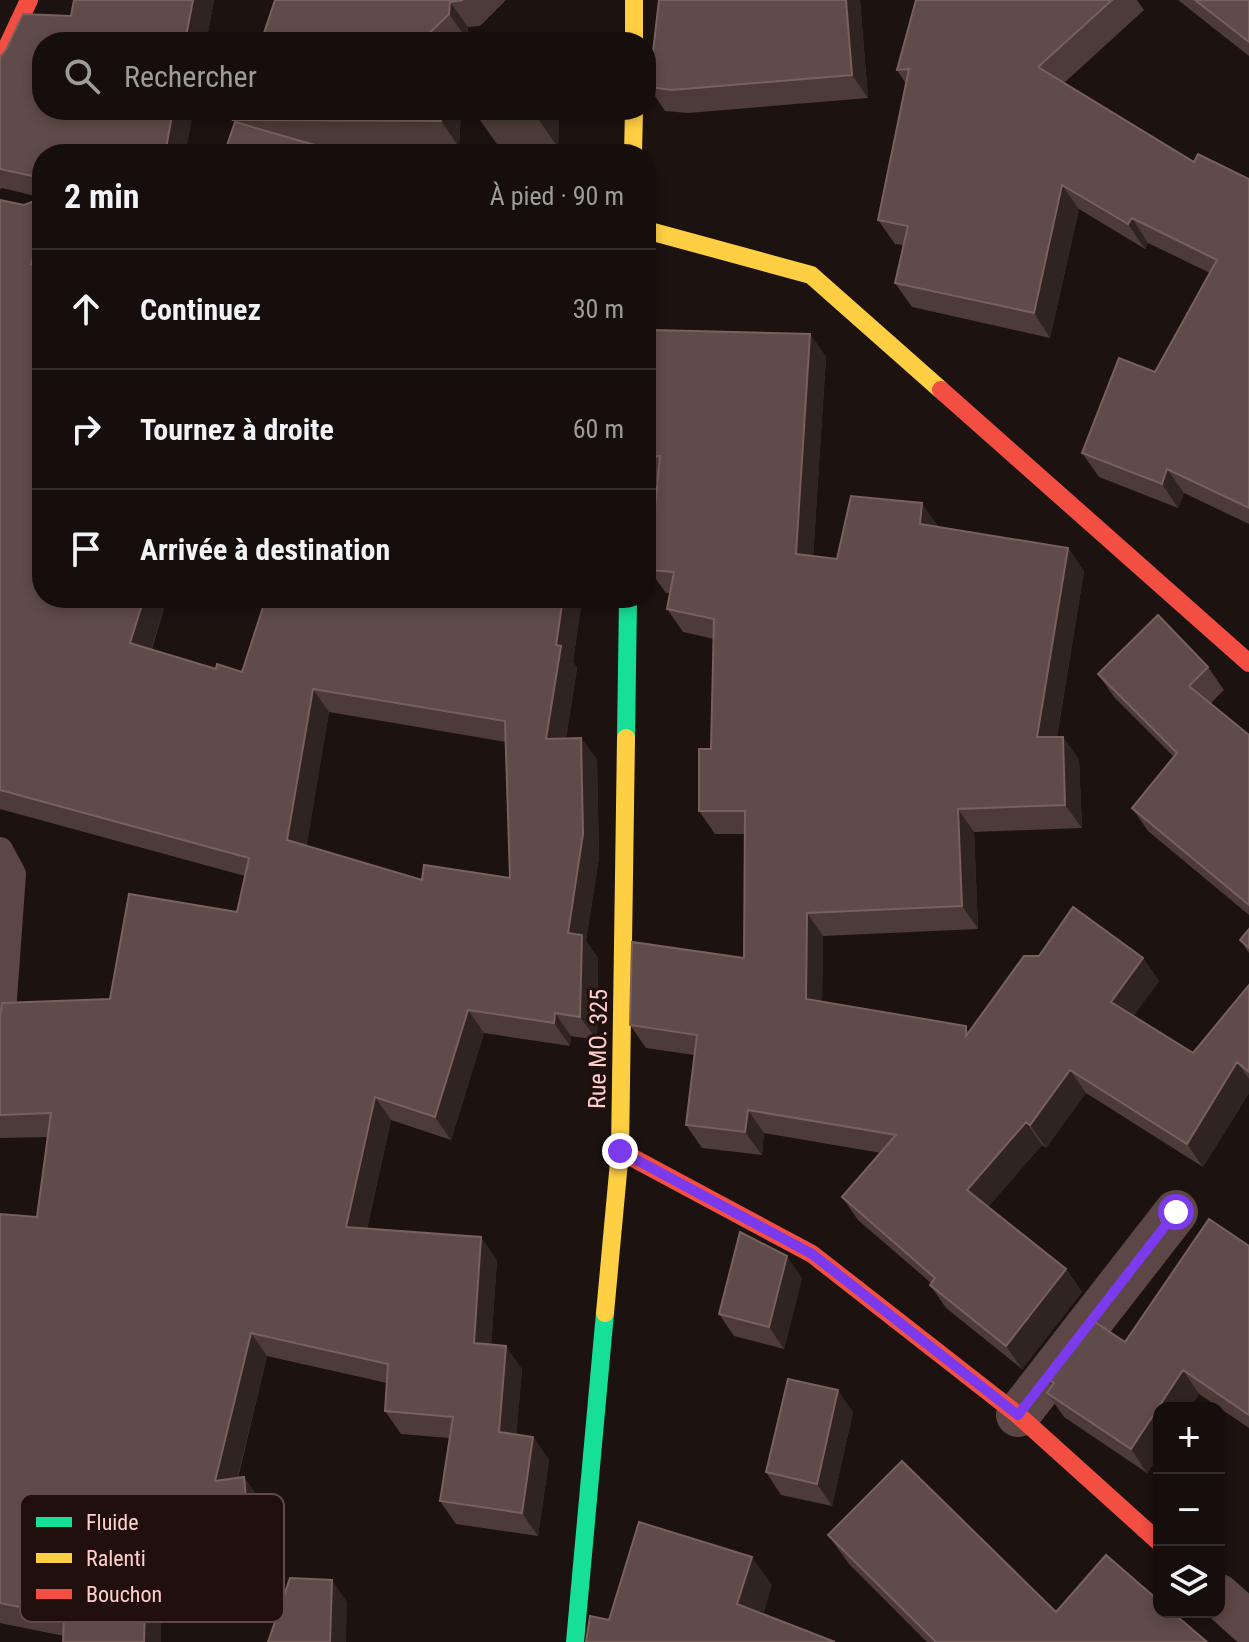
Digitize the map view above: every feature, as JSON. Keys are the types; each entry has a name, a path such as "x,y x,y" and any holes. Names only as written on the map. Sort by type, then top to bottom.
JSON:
{"street":[{"path":"0,62 29,0"},
{"path":"634,0 634,32"},
{"path":"633,144 634,120"},
{"path":"656,233 811,275 1249,663"},
{"name":"Rue MO. 325","path":"575,1642 620,1151 628,608"},
{"path":"620,1151 812,1254 1018,1415 1153,1537"},
{"path":"1018,1415 1176,1212"},
{"path":"1225,1601 1249,1623"}],"lane":[{"path":"0,850 13,874 0,1054"}],"building":[{"path":"74,0 193,0 187,32 32,32 32,120 171,120 167,144 32,144 32,176 0,169 0,57 23,14 71,16"},
{"path":"275,0 463,0 450,2 449,14 430,32 264,32"},
{"path":"659,0 846,0 852,75 672,90 656,88 655,32"},
{"path":"916,0 1112,0 1038,67 1194,162 1198,154 1249,179 1249,508 1167,469 1162,484 1082,453 1119,358 1155,372 1217,260 1132,218 1128,224 1062,185 1034,313 895,283 908,226 878,220 909,69 897,70"},
{"path":"1195,0 1249,0 1249,42"},
{"path":"233,120 441,120 441,121"},
{"path":"235,122 311,144 227,144"},
{"path":"0,200 24,205 32,202 32,608 141,608 130,643 216,669 217,664 242,672 263,608 562,608 556,645 561,646 546,739 581,738 583,834 568,933 582,935 580,1017 555,1013 554,1023 468,1010 435,1117 375,1097 346,1227 481,1237 474,1343 506,1346 499,1432 533,1437 522,1513 440,1501 453,1417 385,1411 388,1364 251,1333 215,1481 244,1477 246,1494 20,1494 20,1607 0,1603 0,1214 37,1217 51,1113 0,1115 2,1003 110,999 129,894 237,912 249,858 0,790","holes":["313,689 505,721 510,878 424,865 422,880 287,840"]},
{"path":"656,330 810,334 796,554 837,559 851,496 922,503 920,524 1068,548 1037,737 1063,737 1065,805 958,809 962,906 807,913 806,999 966,1026 966,1036 1024,956 1039,956 1073,907 1143,958 1111,1002 1193,1053 1249,985 1249,1072 1237,1062 1187,1144 1070,1070 1030,1125 1026,1122 967,1190 1066,1269 1006,1346 930,1285 935,1278 842,1197 896,1135 748,1110 745,1132 686,1125 697,1035 630,1025 632,942 744,958 745,811 699,811 699,749 711,749 714,619 667,609 674,572 656,571 656,497 660,456 656,457"},
{"path":"1158,615 1208,667 1189,686 1249,735 1249,905 1132,808 1177,753 1098,674"},
{"path":"1249,929 1249,948 1240,940"},
{"path":"1209,1219 1249,1246 1249,1415 1183,1370 1162,1402 1153,1402 1153,1416 1131,1449 1047,1393 1054,1383 1044,1376 1089,1318 1125,1342"},
{"path":"740,1232 787,1256 769,1327 719,1314"},
{"path":"788,1379 838,1390 817,1484 766,1472"},
{"path":"902,1461 1056,1612 1106,1555 1153,1596 1153,1618 1179,1618 1207,1642 936,1642 828,1535"},
{"path":"639,1522 752,1557 737,1604 835,1642 586,1642 590,1616 609,1620"},
{"path":"290,1578 332,1580 330,1642 268,1642 275,1622 284,1622 284,1595"},
{"path":"64,1622 144,1622 144,1642 63,1642"}],"traffic: fast":[{"path":"626,738 628,608"},
{"path":"575,1642 605,1313"}],"traffic: slow":[{"path":"634,0 634,32"},
{"path":"633,144 634,120"},
{"path":"656,233 811,275 941,390"},
{"path":"605,1313 620,1151 626,738"}],"traffic: jam":[{"path":"0,62 29,0"},
{"path":"941,390 1249,663"},
{"path":"620,1151 812,1254 1018,1415 1153,1537"}],"route":[{"path":"620,1151 812,1254 1018,1415 1176,1212"}]}
